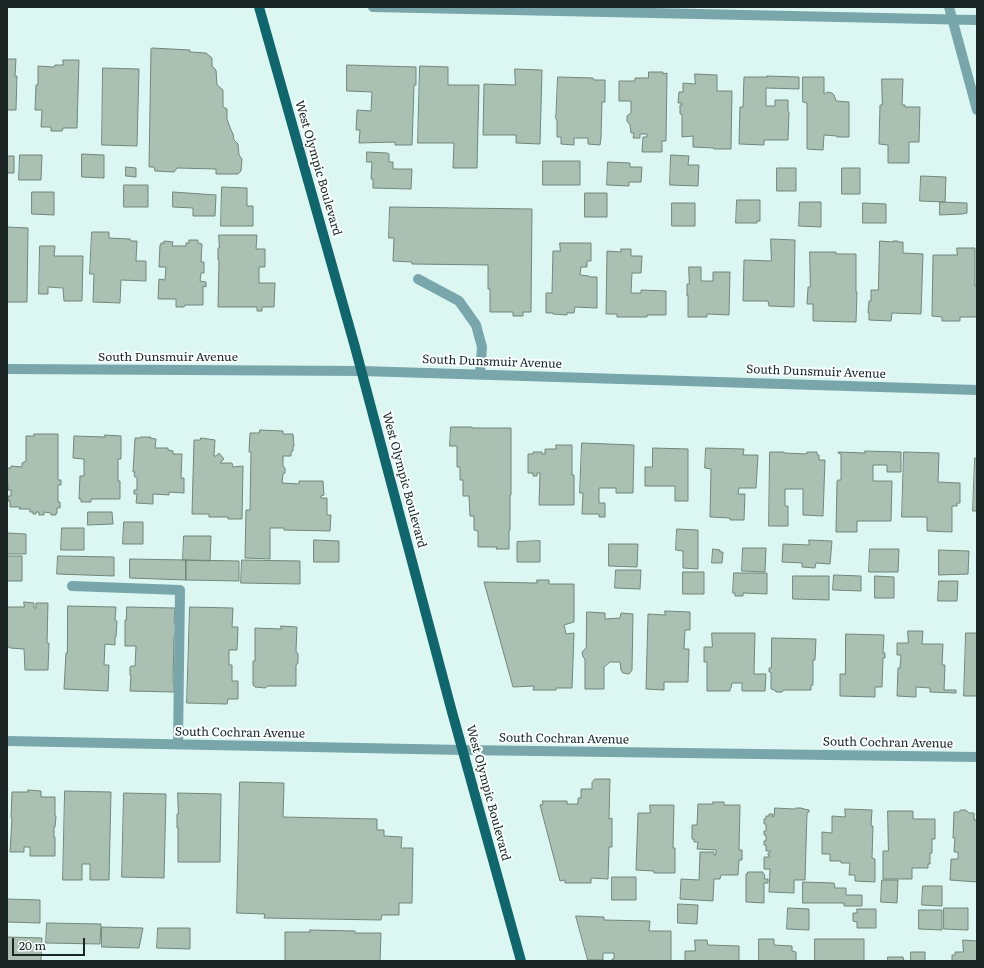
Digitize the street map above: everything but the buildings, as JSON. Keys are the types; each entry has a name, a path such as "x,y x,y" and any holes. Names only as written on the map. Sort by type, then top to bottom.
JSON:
{"main road":[{"name":"West Olympic Boulevard","path":"259,7 362,371 521,961"}],"street":[{"path":"373,7 977,20"},
{"path":"949,7 977,110"},
{"path":"418,279 459,301 476,325 482,347 480,374"},
{"name":"South Dunsmuir Avenue","path":"7,369 362,371 977,390"},
{"path":"72,586 180,590 178,744"},
{"name":"South Cochran Avenue","path":"7,740 463,750 977,757"}]}
